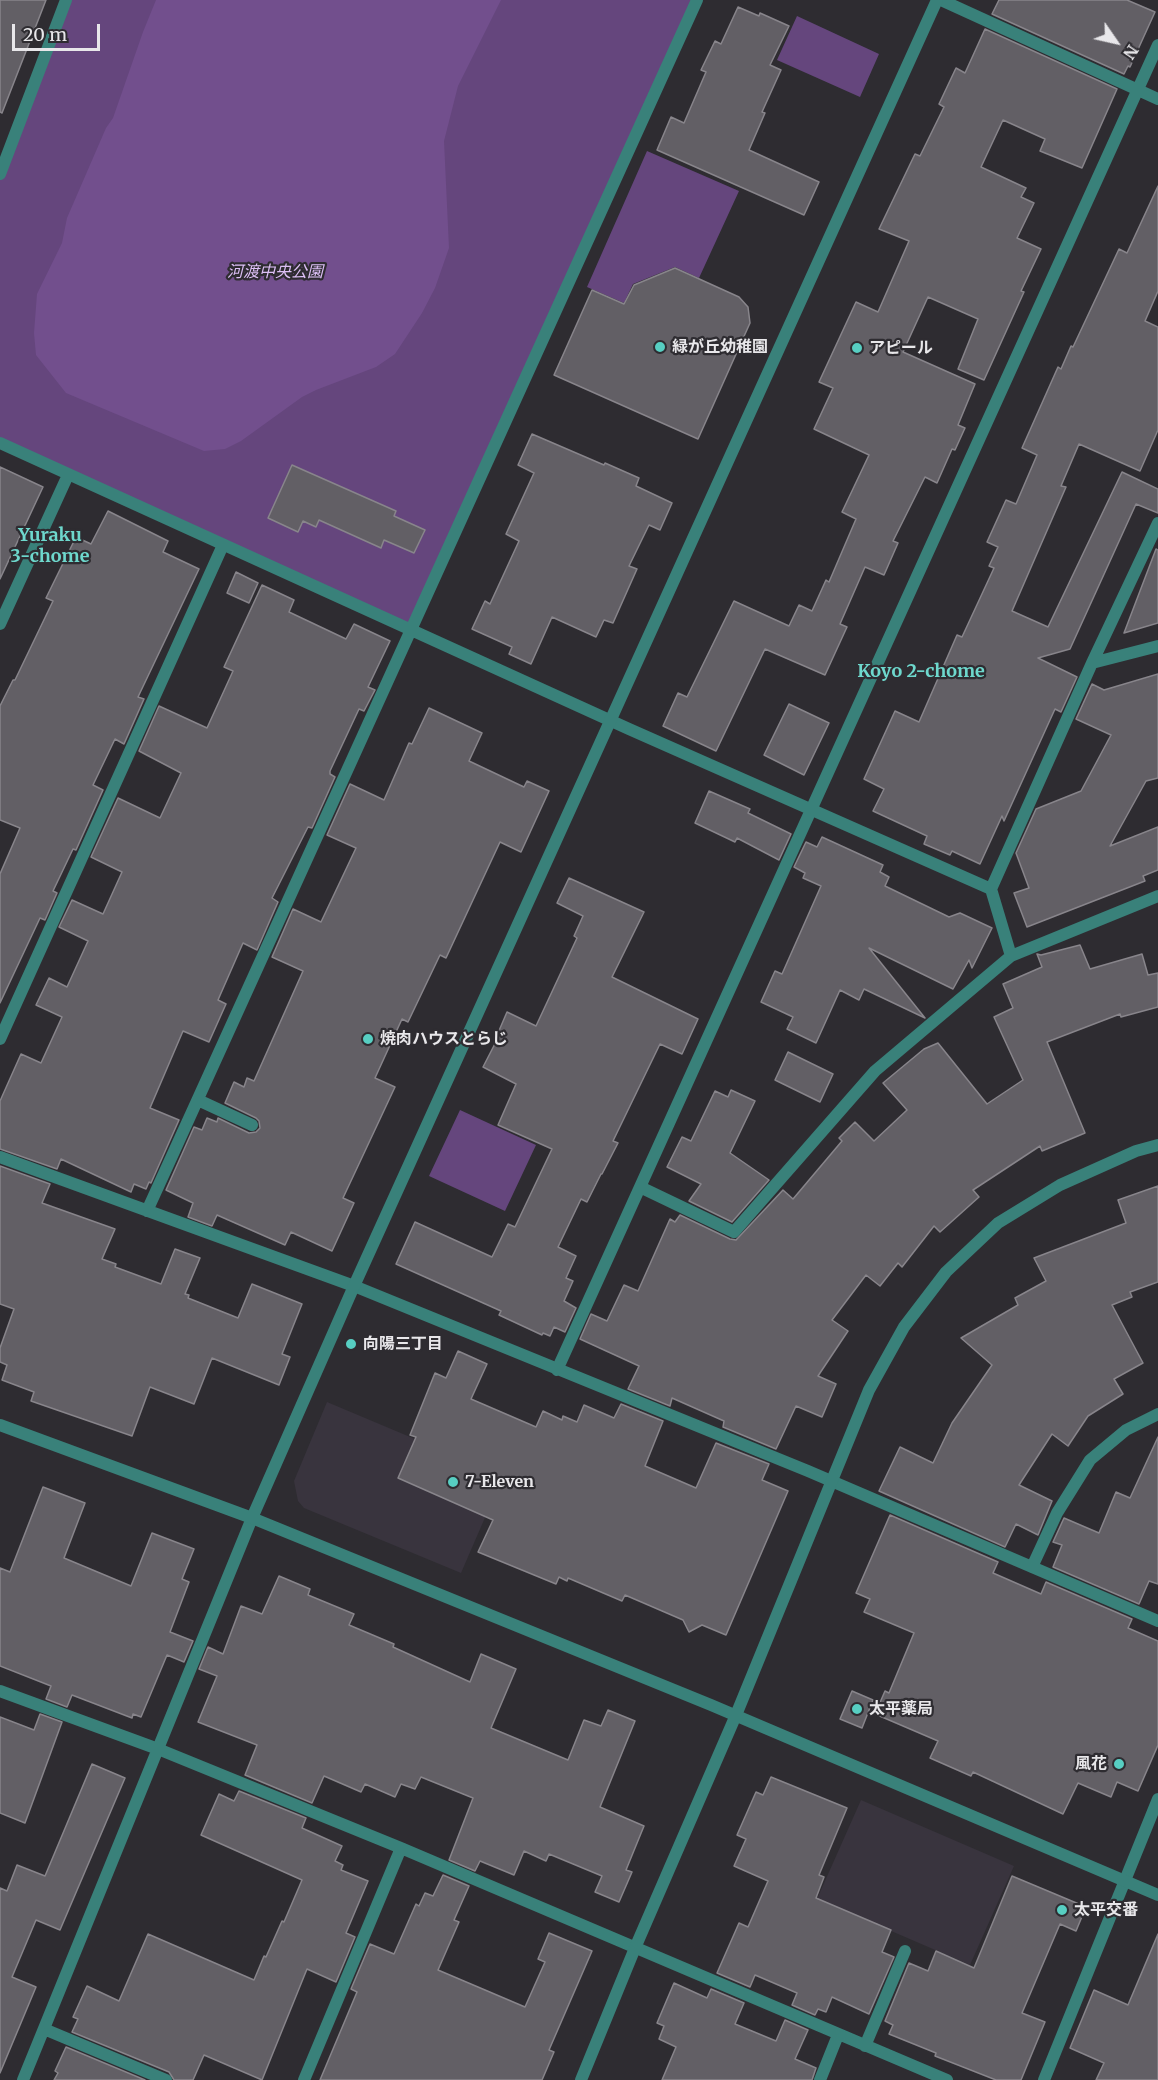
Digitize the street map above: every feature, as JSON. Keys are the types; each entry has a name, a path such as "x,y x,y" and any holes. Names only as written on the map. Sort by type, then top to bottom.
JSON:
{"street":[{"path":"0,174 66,0"},
{"path":"147,1211 697,0"},
{"path":"24,2080 252,1518 354,1286 939,0 1158,99"},
{"path":"558,1370 1158,45"},
{"path":"0,443 612,721 991,889"},
{"path":"0,624 68,475"},
{"path":"1011,956 991,889 1092,663 1158,523"},
{"path":"0,1039 223,545"},
{"path":"1092,663 1158,646"},
{"path":"640,1188 734,1232 875,1071 1011,956 1158,896"},
{"path":"198,1100 252,1125"},
{"path":"581,2080 635,1948 736,1715 869,1390 904,1327 946,1272 998,1223 1060,1185 1136,1151 1158,1145"},
{"path":"0,1157 354,1286 831,1481 1158,1621"},
{"path":"1032,1567 1057,1513 1090,1461 1126,1430 1158,1414"},
{"path":"0,1425 252,1518 736,1715 1158,1894"},
{"path":"0,1691 158,1749 401,1848 947,2080"},
{"path":"1044,2080 1158,1799"},
{"path":"304,2080 401,1848"},
{"path":"865,2046 905,1951"},
{"path":"44,2029 166,2080"},
{"path":"820,2080 838,2035"}],"shaded area":[{"path":"327,1402 503,1476 461,1573 304,1508 298,1501 294,1481"},
{"path":"861,1800 1014,1866 970,1965 817,1899"}],"green space":[{"name":"河渡中央公園","path":"66,0 697,0 412,629 0,443 0,174"},
{"path":"156,0 501,0 458,86 444,141 449,248 435,288 422,313 395,354 376,367 302,397 241,441 225,449 204,451 66,393 36,355 34,333 37,294 62,243 67,218 106,128 113,118"},
{"path":"797,16 879,54 860,97 777,60"},
{"path":"647,151 739,191 699,278 675,267 633,284 624,303 587,287"},
{"path":"460,1110 536,1145 505,1211 429,1176"}],"building":[{"path":"0,0 46,0 2,113 0,112"},
{"path":"999,0 1127,0 1155,12 1130,67 1128,66 1124,74 992,14"},
{"path":"738,7 759,16 760,13 789,26 770,65 781,70 762,112 765,113 749,150 819,182 804,215 657,150 671,117 684,123 706,72 701,70 715,41 721,44"},
{"path":"985,29 1117,89 1082,168 1040,151 1045,139 1003,120 981,167 1026,188 1021,197 1034,203 1017,238 1041,249 1021,291 1024,292 984,380 958,369 978,319 928,297 903,352 975,384 958,425 965,428 955,450 952,449 937,483 925,477 893,541 898,543 884,575 865,567 840,624 847,627 825,675 765,649 716,751 663,726 678,693 687,697 734,601 789,626 799,605 812,611 826,580 829,582 856,519 842,512 869,455 814,429 833,388 819,382 856,302 878,312 909,241 879,229 915,154 920,156 944,107 939,104 956,68 965,73"},
{"path":"1158,186 1158,291 1145,321 1158,327 1158,430 1140,471 1079,444 1061,486 1066,487 1012,611 1048,627 1122,472 1158,489 1158,513 1136,504 1070,649 1038,658 1077,677 1061,712 1055,709 1004,821 1002,816 980,864 952,851 950,855 924,844 927,836 873,811 884,789 864,779 895,711 919,722 957,635 962,637 994,568 989,566 998,547 987,542 1006,500 1016,504 1037,455 1022,448 1058,367 1061,369 1071,346 1073,347 1119,249 1127,253"},
{"path":"675,268 739,297 748,307 750,323 698,439 554,375 592,290 624,304 634,285"},
{"path":"532,434 639,478 636,486 672,503 660,530 649,525 629,566 637,569 613,623 604,620 596,637 552,617 531,664 509,654 512,647 472,629 485,601 490,604 519,541 506,534 534,473 518,465"},
{"path":"292,465 396,511 394,516 425,530 414,553 384,540 381,548 319,520 316,527 303,521 298,532 268,518"},
{"path":"0,467 43,487 0,579"},
{"path":"108,511 168,541 163,552 199,569 138,697 144,699 124,744 115,739 93,785 103,790 76,850 73,849 53,891 57,893 45,920 40,918 0,1003 0,874 20,828 0,820 0,706 53,601 46,598 76,537 91,544"},
{"path":"1156,549 1158,550 1158,623 1124,633"},
{"path":"236,572 258,583 249,603 227,593"},
{"path":"262,585 294,600 289,612 346,639 354,624 390,641 368,687 375,690 364,711 359,709 330,771 330,774 335,777 312,828 308,827 272,898 278,902 257,950 243,943 218,1000 226,1004 209,1042 183,1031 150,1108 179,1120 151,1183 149,1182 146,1189 134,1184 131,1192 61,1159 57,1169 0,1149 0,1101 21,1054 41,1063 62,1017 36,1005 49,978 67,987 88,941 59,927 72,900 103,914 122,872 91,857 118,798 160,818 181,773 139,751 159,706 207,728 233,671 224,667"},
{"path":"1158,674 1158,778 1146,781 1110,846 1158,827 1158,870 1143,876 1145,881 1027,927 1014,893 1029,888 1016,853 1036,809 1081,791 1111,735 1076,719 1092,684 1104,690"},
{"path":"789,704 829,723 804,775 764,755"},
{"path":"429,708 482,733 469,761 524,787 527,781 549,791 521,852 500,842 446,958 440,955 408,1022 402,1019 375,1078 395,1087 343,1198 354,1203 332,1251 291,1232 285,1245 217,1215 212,1226 188,1217 193,1203 166,1190 194,1127 202,1130 207,1118 217,1122 218,1118 249,1133 256,1132 260,1128 256,1118 225,1103 234,1082 244,1087 247,1078 254,1081 303,971 272,957 293,909 321,922 356,848 327,835 350,784 384,800 409,743 412,744"},
{"path":"709,791 750,809 748,813 791,834 779,860 737,838 735,842 695,823"},
{"path":"822,837 883,865 880,872 889,877 885,886 949,917 960,913 992,928 972,968 969,960 953,989 869,948 925,1018 864,989 859,1000 840,990 816,1043 787,1029 793,1017 761,1002 775,971 782,974 821,886 803,878 805,873 794,867 806,842 817,847"},
{"path":"569,878 644,912 612,977 698,1019 682,1054 660,1044 613,1141 618,1143 587,1202 581,1199 558,1247 576,1256 566,1278 573,1281 564,1301 576,1308 565,1332 554,1327 550,1336 543,1333 542,1335 499,1315 501,1311 396,1264 415,1222 492,1257 508,1224 515,1227 552,1149 498,1125 516,1084 483,1067 500,1034 498,1033 507,1012 536,1026 577,938 574,936 583,916 557,903"},
{"path":"1080,945 1090,969 1142,954 1148,975 1158,973 1158,1007 1121,1017 1120,1014 1047,1042 1085,1133 1042,1151 1040,1146 973,1190 979,1197 940,1232 934,1226 902,1267 898,1263 880,1286 866,1275 832,1320 848,1331 818,1376 836,1384 822,1417 796,1406 776,1449 723,1427 724,1421 672,1398 670,1406 628,1389 639,1366 580,1339 591,1314 607,1321 624,1285 638,1291 670,1219 675,1222 680,1215 736,1240 783,1190 793,1199 842,1141 839,1138 855,1122 874,1141 907,1110 883,1083 924,1049 938,1043 987,1104 1023,1080 994,1017 1013,1008 1003,984 1042,967 1037,954"},
{"path":"788,1052 833,1074 820,1102 775,1080"},
{"path":"731,1090 755,1101 730,1153 769,1180 732,1222 689,1201 701,1184 667,1167 682,1137 691,1141 715,1091 728,1097"},
{"path":"0,1166 50,1184 42,1203 115,1229 102,1259 116,1264 115,1267 161,1284 175,1249 200,1258 185,1294 189,1295 188,1298 238,1318 252,1284 302,1304 282,1354 290,1357 279,1385 212,1358 194,1404 150,1387 132,1436 31,1401 34,1392 2,1380 7,1365 0,1362 0,1348 14,1309 0,1304"},
{"path":"1158,1186 1158,1282 1130,1292 1132,1297 1112,1305 1143,1363 1114,1379 1123,1394 1088,1416 1068,1446 1052,1434 1019,1485 1052,1501 1038,1535 1016,1524 1005,1547 879,1491 900,1447 933,1463 952,1423 992,1365 961,1338 1018,1305 1015,1298 1046,1281 1034,1258 1126,1223 1118,1200"},
{"path":"458,1351 487,1364 471,1399 536,1427 543,1411 562,1420 563,1416 577,1422 584,1405 614,1418 621,1404 663,1421 645,1466 696,1488 716,1443 769,1464 762,1480 788,1491 726,1635 702,1625 689,1632 683,1620 625,1595 622,1601 568,1578 567,1581 559,1577 556,1584 478,1552 493,1520 398,1478 416,1437 410,1435 435,1373 446,1378"},
{"path":"1158,1437 1158,1584 1149,1581 1139,1604 1053,1567 1062,1545 1053,1542 1064,1518 1099,1533 1116,1492 1130,1498"},
{"path":"43,1487 85,1503 64,1558 131,1586 152,1533 194,1549 182,1579 189,1582 170,1632 193,1641 184,1662 167,1655 141,1717 133,1714 132,1718 72,1695 67,1707 46,1699 51,1686 0,1666 0,1568 10,1572"},
{"path":"890,1515 998,1562 993,1573 1041,1594 1046,1582 1132,1619 1128,1628 1158,1641 1158,1745 1138,1791 1117,1782 1111,1797 1078,1783 1063,1814 973,1772 971,1776 930,1758 938,1741 875,1714 885,1691 889,1693 914,1633 864,1612 870,1599 856,1593"},
{"path":"279,1576 310,1589 308,1595 354,1614 349,1625 394,1644 393,1647 470,1682 481,1654 516,1669 491,1728 568,1760 584,1720 601,1726 608,1710 635,1721 600,1807 644,1826 626,1870 632,1872 619,1902 595,1892 602,1876 549,1854 546,1861 524,1851 514,1875 480,1861 475,1871 449,1860 473,1798 421,1777 415,1789 401,1784 395,1797 365,1784 361,1792 324,1776 312,1803 245,1775 257,1745 198,1722 217,1676 199,1669 208,1647 223,1654 241,1606 262,1614"},
{"path":"852,1691 873,1700 862,1728 840,1719"},
{"path":"40,1714 62,1722 25,1823 0,1813 0,1717 34,1730"},
{"path":"92,1764 125,1778 60,1930 36,1920 12,1977 36,1987 0,2073 0,1888 7,1891 17,1865 45,1876"},
{"path":"771,1777 847,1808 819,1875 824,1877 816,1898 891,1930 882,1952 894,1957 869,2014 832,1997 826,2012 818,2009 815,2015 792,2005 797,1993 755,1975 750,1987 717,1973 739,1923 748,1927 768,1881 734,1866 746,1839 737,1835 756,1792 763,1795"},
{"path":"239,1791 306,1818 302,1828 342,1846 335,1861 343,1865 341,1870 368,1881 346,1933 355,1937 336,1982 307,1969 262,2080 204,2055 193,2080 174,2080 169,2072 72,2032 78,2019 73,2017 87,1986 119,2001 148,1934 254,1980 282,1921 284,1922 302,1880 201,1835 219,1794 234,1801"},
{"path":"443,1875 469,1886 454,1920 459,1922 438,1970 525,2007 545,1962 538,1959 549,1933 592,1951 549,2050 554,2052 542,2080 320,2080 357,1992 351,1989 370,1944 394,1954 416,1904 419,1906 425,1893 433,1896"},
{"path":"1012,1876 1086,1907 1076,1931 1060,1924 1022,2013 1045,2022 1021,2080 996,2080 935,2056 936,2053 889,2034 893,2025 885,2021 909,1963 928,1971 936,1951 974,1968"},
{"path":"1158,1934 1158,2080 1096,2080 1104,2063 1070,2048 1094,1990 1128,2005"},
{"path":"674,1983 707,1998 711,1989 744,2003 735,2024 776,2041 785,2020 808,2030 795,2059 816,2068 812,2080 662,2080 676,2047 659,2039 664,2026 657,2023"},
{"path":"66,2047 145,2080 54,2080 58,2073 55,2071"}],"place":[{"name":"緑が丘幼稚園","path":"660,347"},
{"name":"アピール","path":"857,348"},
{"name":"焼肉ハウスとらじ","path":"368,1039"},
{"name":"向陽三丁目","path":"351,1344"},
{"name":"7-Eleven","path":"453,1482"},
{"name":"太平薬局","path":"857,1709"},
{"name":"風花","path":"1119,1764"},
{"name":"太平交番","path":"1062,1910"}],"district":[{"name":"Yuraku 3-chome","path":"50,546"},
{"name":"Koyo 2-chome","path":"921,672"}]}
